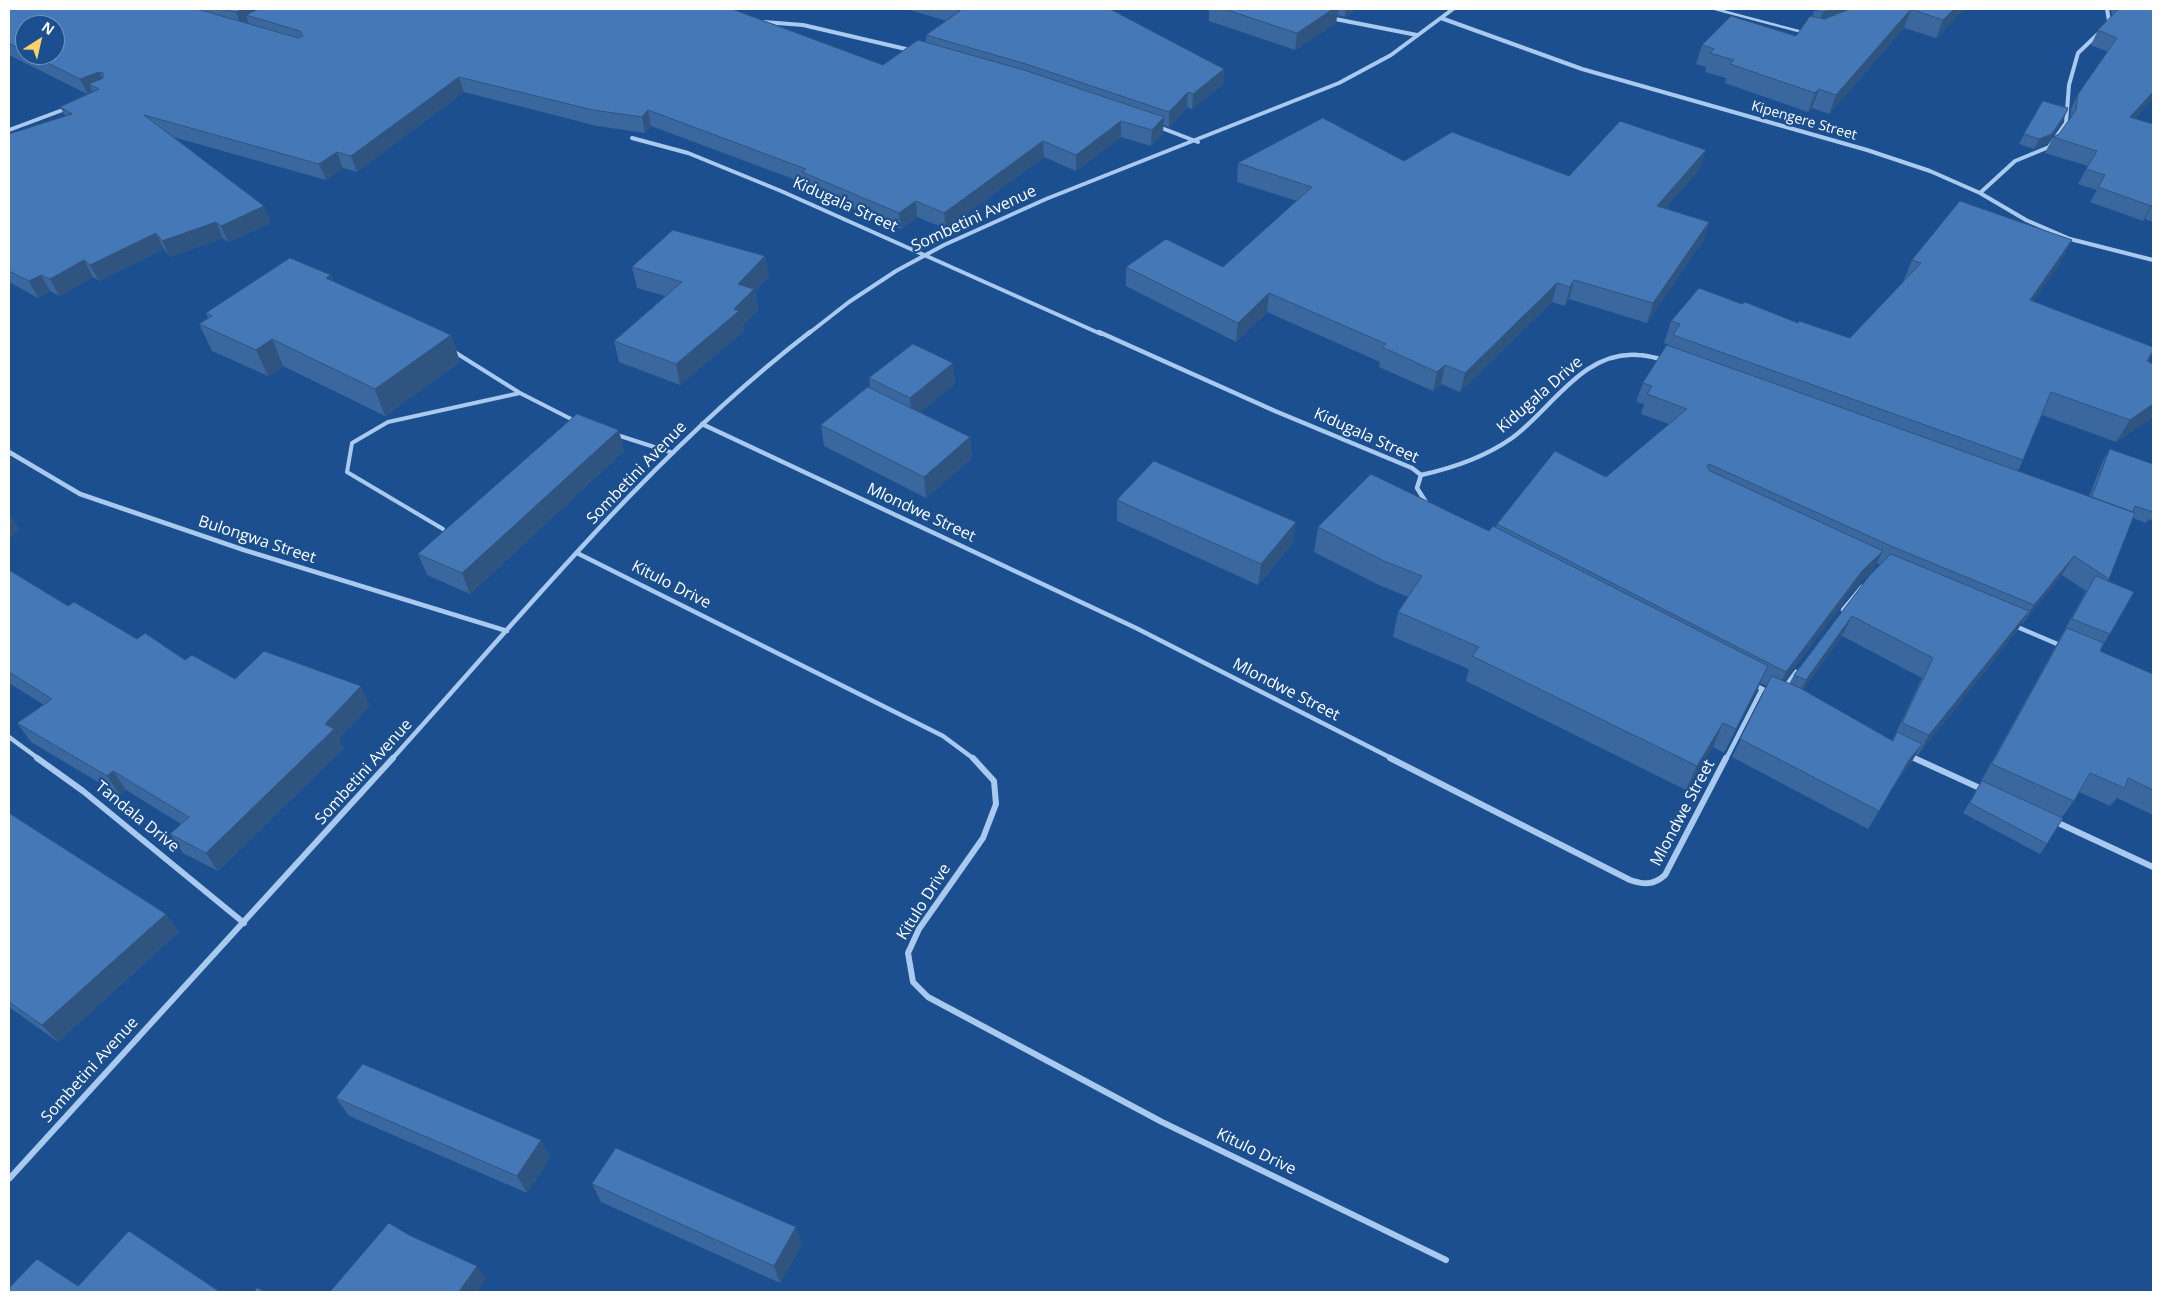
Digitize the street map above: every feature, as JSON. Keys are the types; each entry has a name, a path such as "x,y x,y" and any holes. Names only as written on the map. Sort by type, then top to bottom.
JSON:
{"street":[{"name":"Sombetini Avenue","path":"9,1179 125,1049 244,923 577,553 702,424 762,371 850,302 924,254 1045,199 1198,142 1352,77 1384,59 1453,9"},
{"path":"1980,193 2015,162 2049,147 2066,124 2069,85 2078,53 2109,21 2107,9"},
{"path":"1322,16 1417,35"},
{"name":"Kipengere Street","path":"1441,18 1582,69 1866,150 1930,171 1980,193 2026,220 2070,239 2153,260"},
{"path":"756,21 803,25 919,52"},
{"path":"9,130 74,105"},
{"path":"1153,125 1198,142"},
{"name":"Kidugala Street","path":"632,138 688,153 781,191 1275,411 1412,468 1421,475 1417,488 1433,511"},
{"name":"Kidugala Drive","path":"1421,475 1445,470 1481,456 1514,437 1587,367 1608,358 1634,353 1670,362"},
{"name":"Mlondwe Street","path":"702,424 1136,628 1630,880 1643,884 1652,884 1665,875 1762,689"},
{"name":"Bulongwa Street","path":"9,452 80,494 244,550 507,631"},
{"name":"Kitulo Drive","path":"577,553 943,736 971,756 994,780 996,804 982,838 919,929 908,953 913,982 928,997 1162,1122 1446,1260"},
{"path":"1839,615 1856,592 1868,581"},
{"path":"2008,623 2072,650"},
{"path":"1783,689 1801,667"},
{"path":"1745,680 1778,696"},
{"name":"Tandala Drive","path":"9,737 83,791 244,923"},
{"path":"1903,753 1992,793"},
{"path":"2046,818 2153,866"}],"lane":[{"path":"1715,9 1810,33"},
{"path":"445,346 520,393 581,423"},
{"path":"443,529 347,472 352,443 388,422 520,393"},
{"path":"609,432 674,453"}],"building":[{"path":"9,9 197,9 298,38 303,36 300,31 246,15 258,9 732,9 883,65 918,40 1024,70 1164,117 1152,130 1121,121 1076,155 1043,141 944,213 916,201 899,213 802,172 806,169 648,110 642,117 593,110 459,77 351,156 337,152 319,164 144,115 264,206 221,226 216,222 162,241 156,233 90,265 84,260 50,279 41,275 29,281 9,271 9,134 72,114 60,107 99,89 89,84 103,78 103,73 99,72 80,79 52,65 65,65 65,15 15,15 15,46 9,43"},
{"path":"224,9 243,9 236,12"},
{"path":"953,9 1110,9 1224,69 1193,94 1188,92 1169,112 1026,64 926,35 960,11"},
{"path":"1225,9 1333,9 1297,33"},
{"path":"1815,9 1833,9 1823,12"},
{"path":"1850,9 1911,9 1836,95 1819,89 1815,93 1730,64 1734,60 1710,53 1714,49 1702,45 1731,16 1796,36 1810,16 1824,19"},
{"path":"1911,9 1954,9 1943,20"},
{"path":"2119,9 2153,9 2153,92 2130,117 2153,124 2153,204 2151,206 2098,187 2105,175 2086,169 2097,151 2053,137 2059,134 2076,110 2078,94 2117,38 2098,30"},
{"path":"2043,101 2068,108 2052,134 2039,139 2024,134"},
{"path":"1323,118 1404,161 1452,132 1569,176 1620,121 1706,150 1657,206 1709,222 1653,303 1574,280 1570,287 1557,283 1465,373 1445,365 1437,372 1382,347 1386,344 1269,293 1238,323 1126,267 1166,239 1223,267 1312,187 1238,163"},
{"path":"1960,201 2072,240 2030,300 2153,347 2153,351 2147,361 2153,364 2153,404 2130,420 2051,392 2023,460 1673,335 1680,324 1671,321 1699,288 1742,304 1745,302 1798,323 1799,321 1850,338 1921,263 1912,260"},
{"path":"673,230 765,256 738,284 754,289 734,309 739,311 676,364 614,341 682,282 632,267"},
{"path":"290,258 331,275 326,278 451,335 375,389 272,339 256,350 199,324 212,316 206,313"},
{"path":"913,344 953,363 910,398 869,378"},
{"path":"1667,345 2135,513 2109,579 2074,556 2034,605 1891,546 1709,464 1707,467 1710,471 1883,551 1862,571 1786,672 1497,524 1555,451 1606,477 1687,409 1647,394 1652,386 1643,383"},
{"path":"868,387 970,437 924,477 821,425"},
{"path":"577,414 619,430 462,573 418,554"},
{"path":"2110,449 2153,464 2153,512 2135,506 2133,512 2092,497"},
{"path":"1154,461 1296,522 1261,564 1117,500"},
{"path":"1371,474 1489,531 1493,526 1768,666 1736,729 1723,723 1697,766 1472,656 1479,647 1398,612 1422,576 1384,561 1318,527"},
{"path":"1891,554 2029,611 1929,735 1902,723 1933,658 1852,616 1806,680 1794,675 1869,576"},
{"path":"9,570 68,606 74,602 137,639 145,633 185,660 192,655 235,679 264,651 361,686 325,724 334,729 206,853 170,834 189,817 113,771 107,776 17,723 52,699 9,672"},
{"path":"2096,576 2134,592 2110,634 2072,619"},
{"path":"2067,628 2104,643 2100,651 2153,674 2153,790 2128,778 2125,788 2090,773 2074,801 1992,764"},
{"path":"1772,676 1800,688 1893,741 1897,732 1922,744 1909,760 1879,811 1740,739"},
{"path":"1982,781 2063,818 2047,844 1970,803"},
{"path":"9,813 166,914 42,1025 9,1002"},
{"path":"363,1064 541,1140 517,1176 336,1098"},
{"path":"616,1148 796,1227 774,1266 592,1184"},
{"path":"389,1223 409,1235 477,1266 459,1292 330,1292"},
{"path":"129,1231 220,1292 9,1292 9,1288 37,1259 78,1286"},
{"path":"257,1288 265,1292 254,1292"}]}
